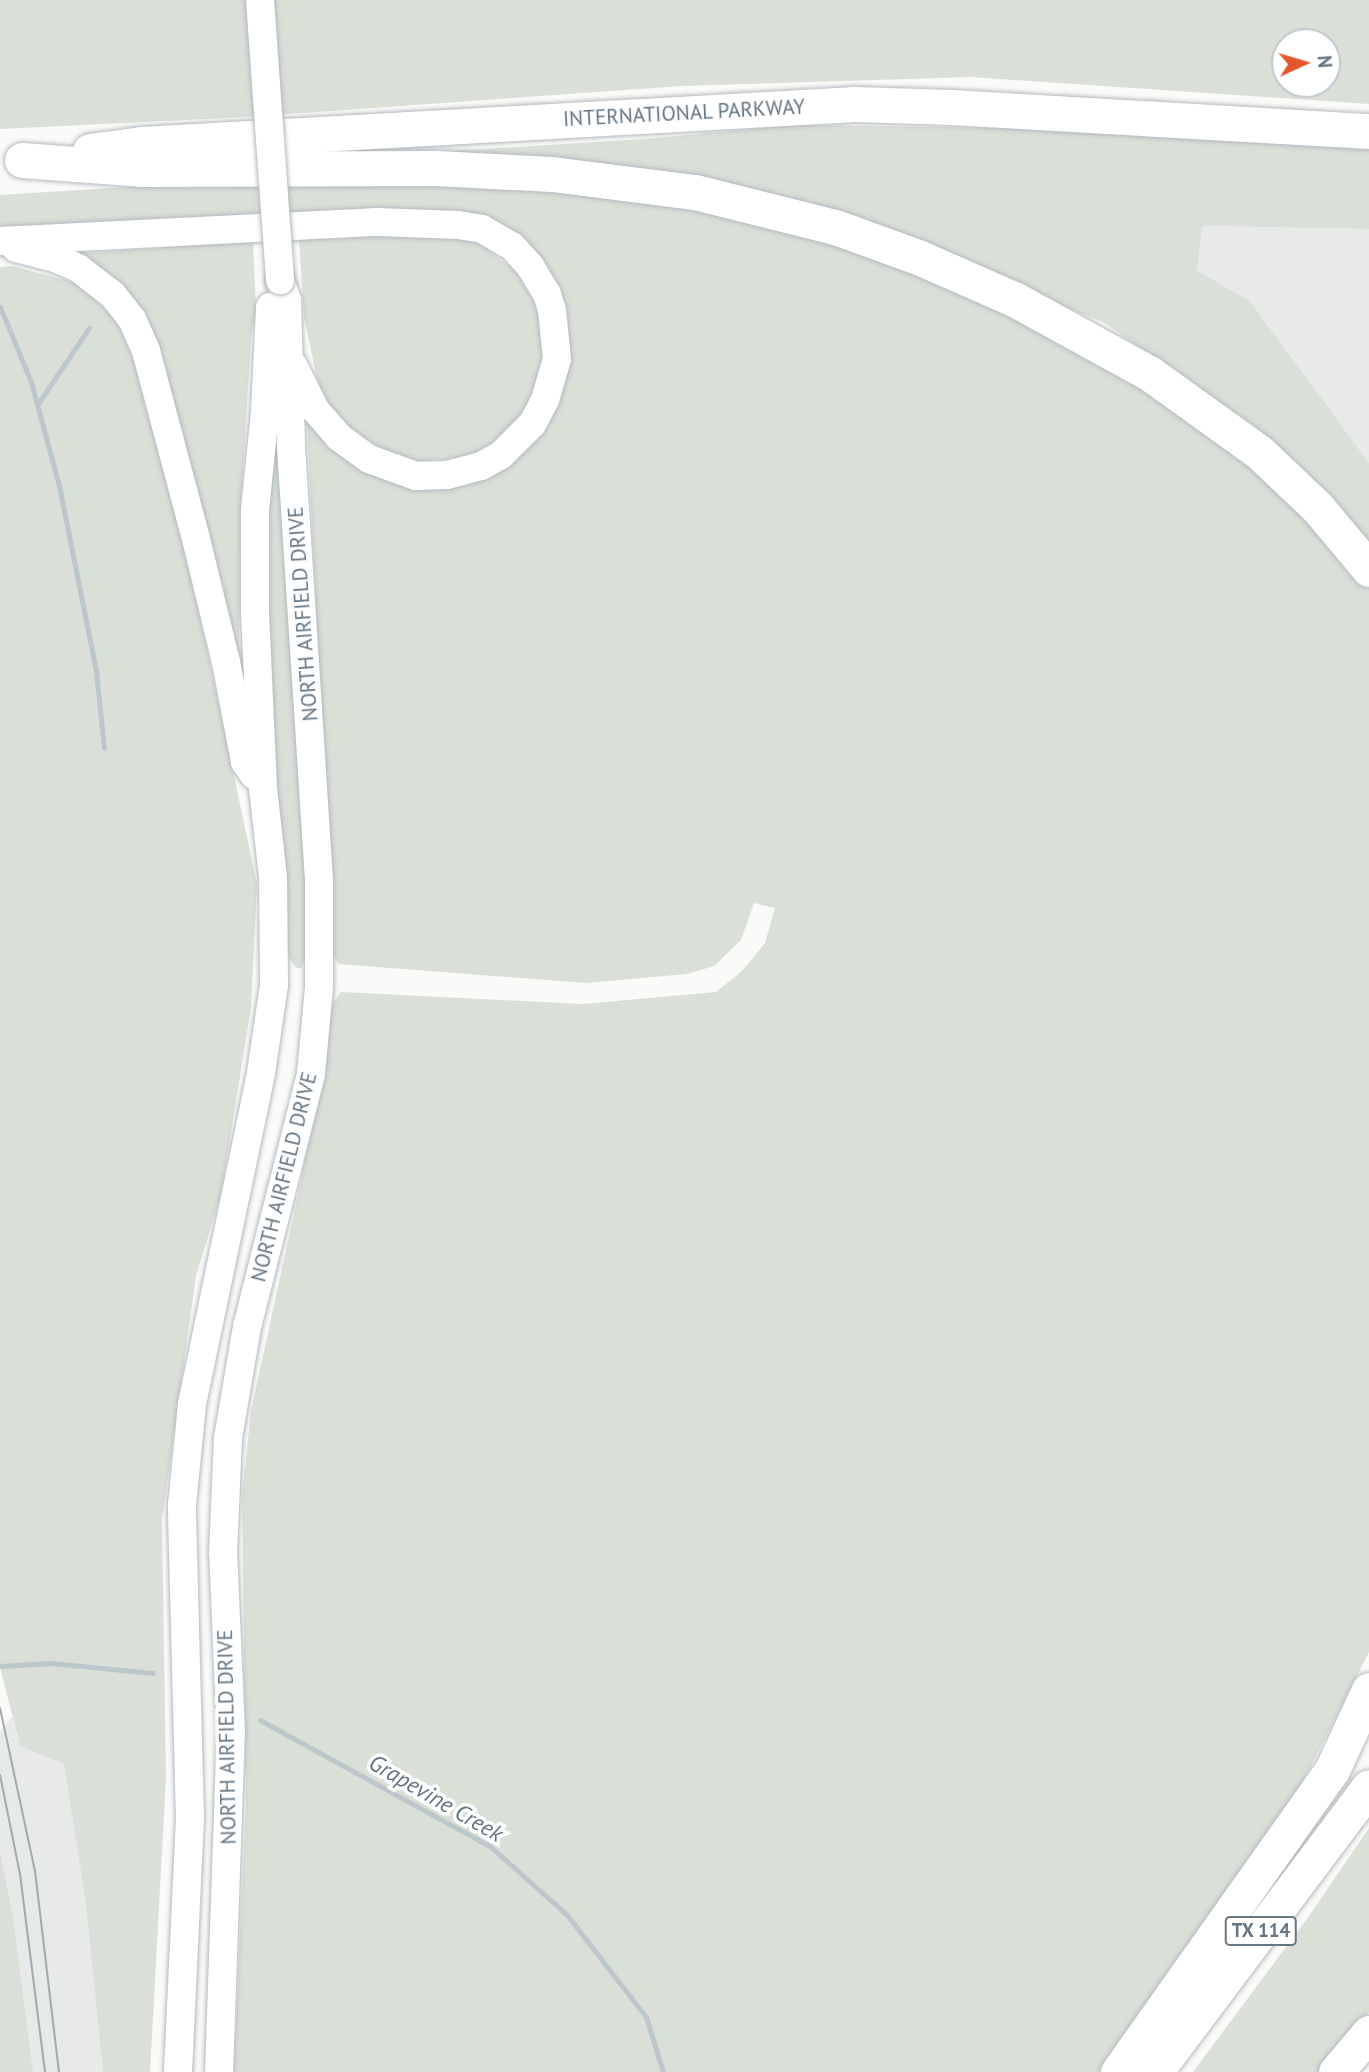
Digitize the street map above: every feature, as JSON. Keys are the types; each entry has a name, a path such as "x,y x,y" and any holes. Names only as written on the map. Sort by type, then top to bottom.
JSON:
{"highway":[{"name":"INTERNATIONAL PARKWAY","path":"11,160 142,144 855,104 1369,131"},
{"path":"11,160 141,169 475,170 613,180 695,192 838,228 918,257 1016,300 1097,342 1201,408 1259,452 1317,508 1369,569"},
{"path":"1118,2072 1332,1770 1369,1690"},
{"name":"TX 114","path":"1155,2072 1368,1788"},
{"path":"1336,2072 1369,2032"}],"main road":[{"name":"NORTH AIRFIELD DRIVE","path":"219,2072 231,1746 223,1553 228,1438 247,1327 311,1074 319,987 319,880 287,300 279,280 260,0"},
{"path":"0,243 378,222 458,225 482,229 512,246 530,266 547,294 552,310 558,359 545,400 532,424 501,455 481,466 432,477 396,470 369,459 340,437 315,409 289,357"},
{"path":"0,243 55,258 78,268 113,295 132,319 146,351 196,539 226,662 245,762 263,788"},
{"name":"NORTH AIRFIELD DRIVE","path":"178,2072 190,1818 183,1492 192,1404 261,1073 274,985 273,877 263,788 255,611 255,510 265,411 270,305 279,280"},
{"path":"274,985 319,987"}],"shaded area":[{"path":"0,0 1369,0 1369,104 1281,98 1341,98 1341,28 1271,28 1271,97 971,77 681,86 246,117 0,129"},
{"path":"792,125 1020,128 1369,148 1369,229 1202,226 1197,271 1250,301 1369,463 1369,553 1260,430 1103,322 920,249 433,152 644,139"},
{"path":"158,185 523,187 711,210 881,257 1040,329 1203,420 1355,565 1369,588 1369,1652 1297,1793 1147,2012 1100,2072 234,2072 246,1803 242,1495 251,1411 301,1181 330,1006 341,992 583,1004 716,992 741,972 765,943 775,908 754,903 741,940 714,966 687,974 586,983 338,964 333,955 307,421 316,418 374,469 511,455 565,331 506,234 0,228 0,195"},
{"path":"1201,226 1369,229 1369,463 1250,301 1197,272"},
{"path":"432,232 459,235 481,244 519,274 537,301 545,362 529,406 501,438 465,458 415,461 382,453 365,444 331,412 318,383 304,317 299,238"},
{"path":"253,241 256,312 251,338 240,520 239,658 145,318 131,295 73,254"},
{"path":"12,266 76,283 116,320 145,387 182,532 257,884 251,1008 221,1194 196,1276 162,1520 166,1778 150,2072 103,2072 86,1905 64,1764 20,1746 0,1667 0,267"},
{"path":"274,435 282,436 311,894 305,959 301,968 297,968 290,960 284,938 264,553"},
{"path":"12,1717 20,1746 64,1763 86,1905 103,2072 17,2072 0,1975 0,1731"},
{"path":"1369,1828 1369,2012 1321,2072 1193,2072 1309,1916"},
{"path":"0,1852 13,1917 33,2072 0,2072"}],"waterway":[{"path":"0,307 31,382 59,486 96,671 104,748"},
{"path":"37,405 89,328"},
{"name":"Grapevine Creek","path":"0,1666 51,1663 153,1673"},
{"name":"Grapevine Creek","path":"260,1720 491,1847 567,1915 646,2017 663,2072"}],"tram line":[{"path":"0,1708 35,1871 59,2072"},
{"path":"0,1775 20,1874 45,2072"}]}
